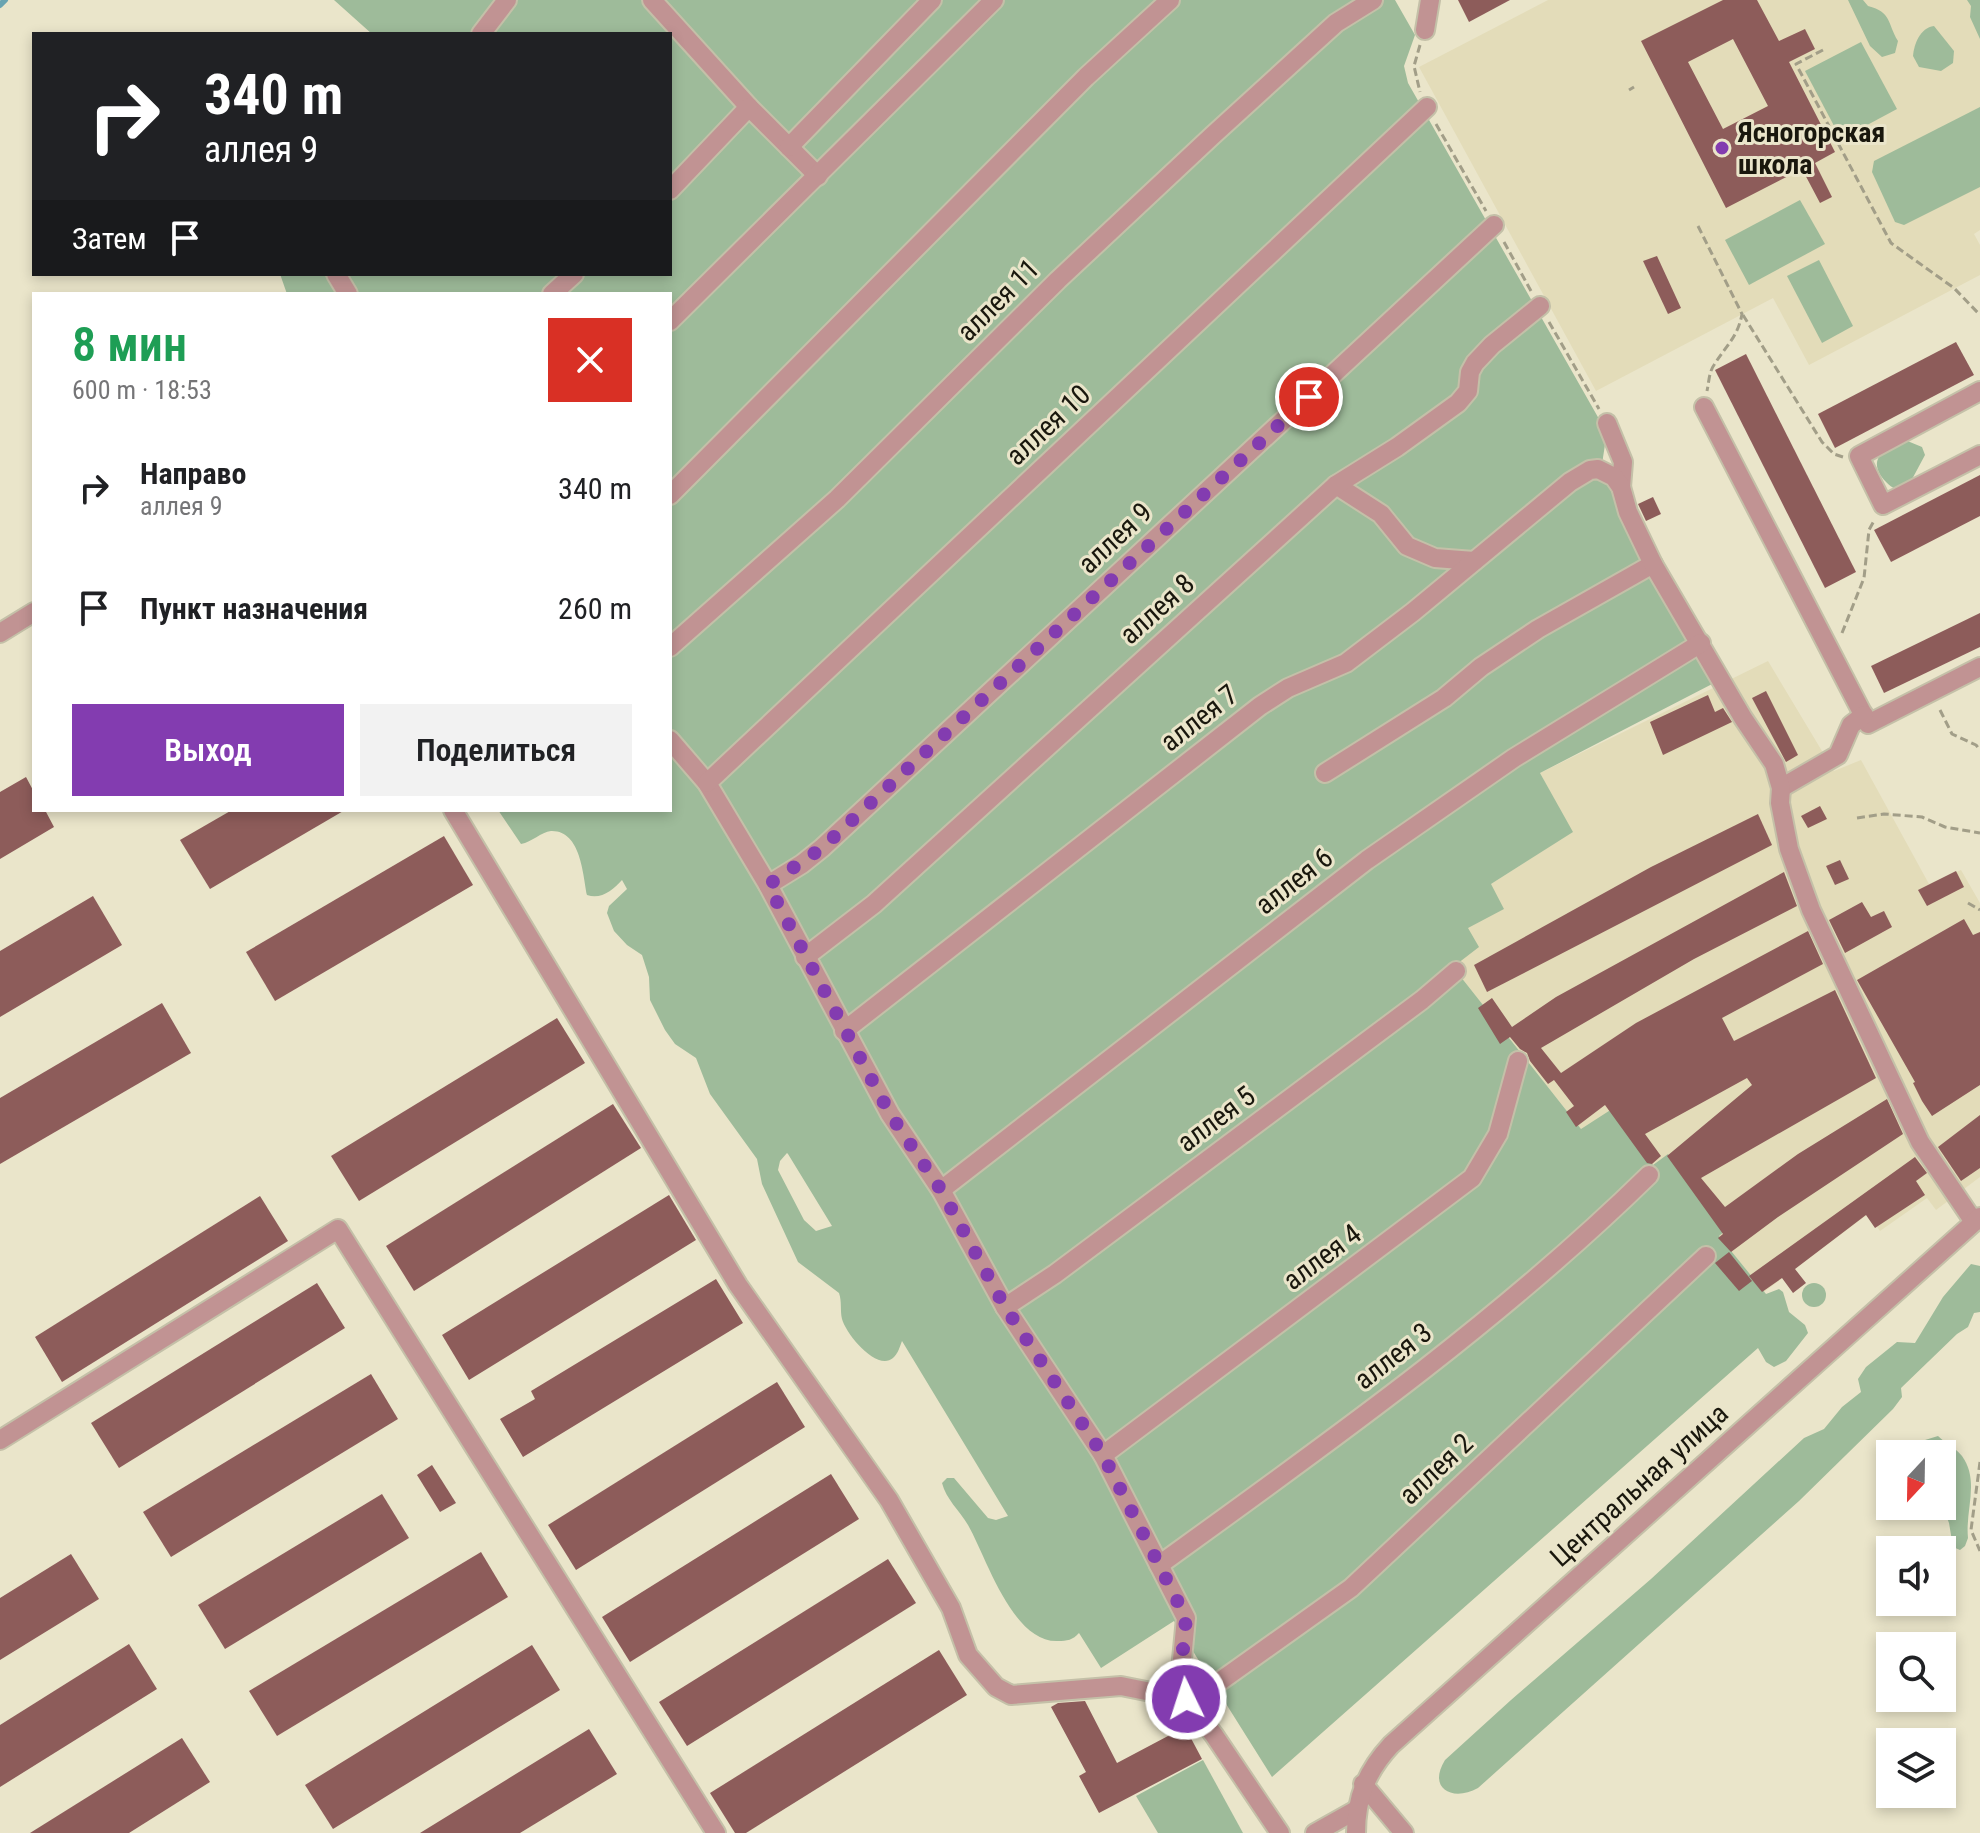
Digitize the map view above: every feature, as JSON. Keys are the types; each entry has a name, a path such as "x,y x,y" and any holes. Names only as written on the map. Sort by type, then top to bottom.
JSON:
{"street":[{"path":"483,32 507,0"},
{"path":"652,0 749,107 818,176"},
{"path":"672,319 994,0"},
{"path":"672,493 1086,77 1170,0"},
{"name":"аллея 11","path":"672,645 837,499 1058,280 1212,136 1336,23 1373,0"},
{"path":"1425,30 1430,0"},
{"path":"789,147 928,1"},
{"path":"672,188 749,107"},
{"name":"аллея 10","path":"707,783 1427,107"},
{"name":"аллея 9","path":"768,885 822,848 1494,225"},
{"path":"554,292 572,276"},
{"name":"аллея 8","path":"805,957 874,904 1336,485 1397,447 1458,403 1468,391 1470,372 1475,363 1540,306"},
{"path":"1980,391 1859,456 1883,505 1980,455"},
{"path":"1704,407 1868,724 1980,667"},
{"path":"1607,423 1623,462 1621,487 1628,512 1653,564 1743,718 1774,764 1781,788 1784,827 1811,910 1920,1142 1977,1220"},
{"name":"аллея 7","path":"844,1031 1260,706 1288,688 1346,663 1413,612 1570,482 1590,470 1598,469 1614,477 1621,487"},
{"path":"1336,485 1381,514 1407,546 1435,558 1474,561"},
{"path":"1325,773 1444,698 1481,667 1538,629 1653,564"},
{"path":"0,633 32,613"},
{"name":"аллея 6","path":"941,1190 1367,860 1514,758 1701,643"},
{"path":"1781,788 1838,755 1851,725 1864,715"},
{"path":"672,742 707,783 768,885 890,1114 941,1190 1005,1307 1103,1455 1186,1618 1181,1670 1186,1699 1280,1833"},
{"path":"454,812 738,1285 889,1500 951,1608 968,1655 996,1687 1011,1695 1121,1686 1186,1699"},
{"name":"аллея 5","path":"1005,1307 1055,1274 1422,1000 1456,971"},
{"name":"аллея 4","path":"1103,1455 1472,1178 1498,1134 1518,1061"},
{"name":"аллея 3","path":"1159,1565 1331,1441 1518,1294 1649,1175"},
{"name":"Центральная улица","path":"1356,1833 1356,1810 1363,1784 1391,1745 1977,1220"},
{"path":"0,1440 338,1229 716,1833"},
{"name":"аллея 2","path":"1186,1699 1219,1682 1351,1588 1706,1256"},
{"path":"1363,1784 1404,1833"},
{"path":"1315,1833 1356,1810"}],"path":[{"path":"1823,50 1796,64 1891,243 1954,288 1980,315"},
{"path":"1629,90 1634,87"},
{"path":"1698,226 1742,314 1822,442 1834,454 1859,456"},
{"path":"1704,407 1712,368 1739,330 1742,314"},
{"path":"1832,654 1850,618 1864,578 1869,530 1883,505"},
{"path":"1931,692 1952,734 1980,750"},
{"path":"1857,818 1884,814 1922,817 1945,827 1980,833"},
{"path":"1968,903 1980,910"},
{"path":"1980,1462 1971,1530 1980,1551"}],"shaded area":[{"name":"Ясногорская школа","path":"1548,0 1980,0 1980,230 1974,234 1980,245 1980,275 1809,365 1773,298 1596,391 1419,67"},
{"path":"1768,661 1834,771 1861,760 1929,884 1961,870 1980,903 1980,1177 1936,1210 1927,1198 1880,1231 1868,1214 1764,1292 1719,1236 1725,1231 1667,1155 1653,1165 1581,1129 1453,967 1468,928 1491,884 1572,832 1540,773"}],"green space":[{"path":"334,0 1395,0 1415,35 1404,66 1408,83 1603,426 1603,476 1716,682 1540,773 1573,832 1491,884 1504,909 1468,928 1479,947 1453,967 1581,1129 1612,1109 1653,1165 1668,1154 1725,1231 1719,1236 1766,1294 1779,1289 1783,1292 1789,1312 1805,1325 1808,1333 1786,1361 1774,1367 1766,1362 1758,1348 1272,1777 1174,1621 1101,1668 1079,1633 1072,1639 1058,1641 1042,1638 1027,1628 1002,1595 968,1525 942,1483 947,1478 954,1478 988,1518 996,1520 1008,1516 902,1341 893,1358 886,1361 871,1356 845,1326 839,1293 798,1262 762,1184 757,1159 710,1094 696,1058 675,1044 665,1030 650,1000 649,977 642,955 614,931 607,913 609,906 627,889 622,880 602,895 587,895 579,855 569,838 551,831 521,844 499,812 672,812 672,292 286,292 281,276 672,276 672,32 370,32","holes":["787,1153 832,1226 816,1231 804,1220 778,1170 780,1161"]},
{"path":"1848,0 1863,0 1885,15 1898,41 1895,53 1882,57 1870,46"},
{"path":"1967,0 1980,0 1980,39 1970,17 1971,6"},
{"path":"1934,26 1954,51 1953,63 1941,71 1919,67 1913,56 1919,37"},
{"path":"1861,42 1897,109 1841,139 1805,71"},
{"path":"1980,107 1980,187 1904,225 1895,222 1872,172 1874,161"},
{"path":"1800,200 1825,244 1749,285 1725,240"},
{"path":"1819,260 1853,326 1822,343 1787,276"},
{"path":"1905,440 1922,447 1925,455 1910,483 1898,490 1884,480 1877,464 1884,452"},
{"path":"1971,1264 1980,1266 1980,1312 1974,1313 1968,1327 1901,1388 1902,1397 1893,1409 1799,1501 1478,1788 1460,1794 1445,1790 1439,1779 1445,1760 1651,1579 1804,1438 1824,1429 1842,1407 1861,1392 1858,1379 1866,1367 1897,1342 1915,1343 1943,1297"},
{"path":"1814,1283 1825,1290 1826,1295 1819,1306 1814,1307 1803,1300 1802,1295 1809,1284"},
{"path":"1956,1449 1967,1466 1971,1486 1968,1538 1960,1550 1956,1548 1956,1536 1951,1536 1948,1520 1956,1520"},
{"path":"1203,1760 1243,1833 1158,1833 1136,1796"}],"building":[{"path":"1458,0 1510,0 1469,22"},
{"path":"1723,0 1757,0 1779,41 1805,29 1815,49 1789,62 1835,152 1815,163 1832,197 1820,203 1802,169 1726,208 1641,41","holes":["1733,39 1768,106 1723,129 1688,62"]},
{"path":"1657,256 1681,308 1668,314 1643,261"},
{"path":"1956,342 1974,375 1835,448 1818,414"},
{"path":"1746,354 1856,572 1825,588 1715,370"},
{"path":"1980,475 1980,516 1891,562 1874,530"},
{"path":"1653,497 1661,514 1646,521 1638,504"},
{"path":"1980,613 1980,647 1884,693 1871,666"},
{"path":"1766,691 1798,755 1786,762 1752,698"},
{"path":"1708,695 1715,712 1723,708 1732,722 1663,755 1650,722"},
{"path":"26,777 32,788 32,812 46,812 54,827 0,859 0,792"},
{"path":"1820,806 1827,819 1808,828 1801,816"},
{"path":"229,812 342,812 210,889 180,840"},
{"path":"1758,814 1772,845 1487,992 1474,965 1651,867"},
{"path":"444,836 473,885 275,1001 246,952"},
{"path":"1840,860 1849,879 1835,885 1826,866"},
{"path":"1956,871 1964,887 1927,906 1918,890"},
{"path":"1784,872 1797,906 1694,959 1541,1048 1561,1073 1636,1023 1808,931 1823,964 1722,1018 1734,1041 1835,990 1876,1078 1701,1178 1725,1207 1798,1154 1887,1099 1903,1134 1731,1252 1718,1238 1723,1234 1667,1156 1752,1085 1747,1078 1645,1134 1661,1156 1652,1164 1647,1163 1605,1105 1576,1127 1566,1112 1574,1106 1554,1080 1548,1084 1527,1053 1510,1037 1500,1044 1478,1008 1492,998 1512,1027 1556,997"},
{"path":"93,896 122,945 0,1017 0,951"},
{"path":"1862,902 1871,917 1884,911 1892,927 1845,953 1829,920"},
{"path":"1964,919 1973,935 1980,932 1980,1085 1932,1116 1857,980"},
{"path":"162,1003 191,1053 0,1164 0,1098"},
{"path":"557,1018 585,1063 359,1201 331,1156"},
{"path":"613,1104 641,1148 414,1291 386,1246"},
{"path":"1980,1115 1980,1168 1961,1181 1938,1147"},
{"path":"1915,1157 1927,1173 1916,1181 1925,1195 1875,1228 1866,1215 1795,1269 1806,1283 1793,1293 1782,1278 1762,1292 1749,1276"},
{"path":"669,1195 696,1240 469,1380 442,1335"},
{"path":"260,1196 288,1241 62,1382 35,1337"},
{"path":"1729,1252 1752,1281 1739,1291 1715,1263"},
{"path":"716,1279 743,1323 523,1457 500,1419 535,1399 531,1391"},
{"path":"317,1283 345,1328 119,1468 91,1423"},
{"path":"371,1374 398,1419 171,1557 143,1512"},
{"path":"777,1382 805,1427 576,1570 548,1525"},
{"path":"432,1465 456,1503 440,1512 417,1475"},
{"path":"831,1474 859,1519 630,1662 602,1617"},
{"path":"382,1494 409,1538 225,1649 198,1605"},
{"path":"481,1552 508,1597 277,1736 249,1691"},
{"path":"71,1554 99,1599 0,1660 0,1598"},
{"path":"888,1559 916,1603 687,1746 659,1702"},
{"path":"129,1644 157,1689 0,1787 0,1725"},
{"path":"532,1645 560,1690 333,1829 305,1785"},
{"path":"939,1650 967,1695 746,1833 735,1833 710,1793"},
{"path":"1085,1701 1117,1763 1185,1727 1202,1759 1099,1813 1079,1776 1086,1772 1051,1707 1058,1703"},
{"path":"589,1729 617,1774 520,1833 420,1833"},
{"path":"182,1738 210,1782 129,1833 30,1833"}],"waterway":[{"path":"0,5 5,0"}],"place":[{"name":"Ясногорская школа","path":"1722,148"}],"route":[{"path":"1186,1699 1181,1670 1186,1618 1103,1455 1005,1307 941,1190 890,1114 768,885 822,848 1309,397"}]}
